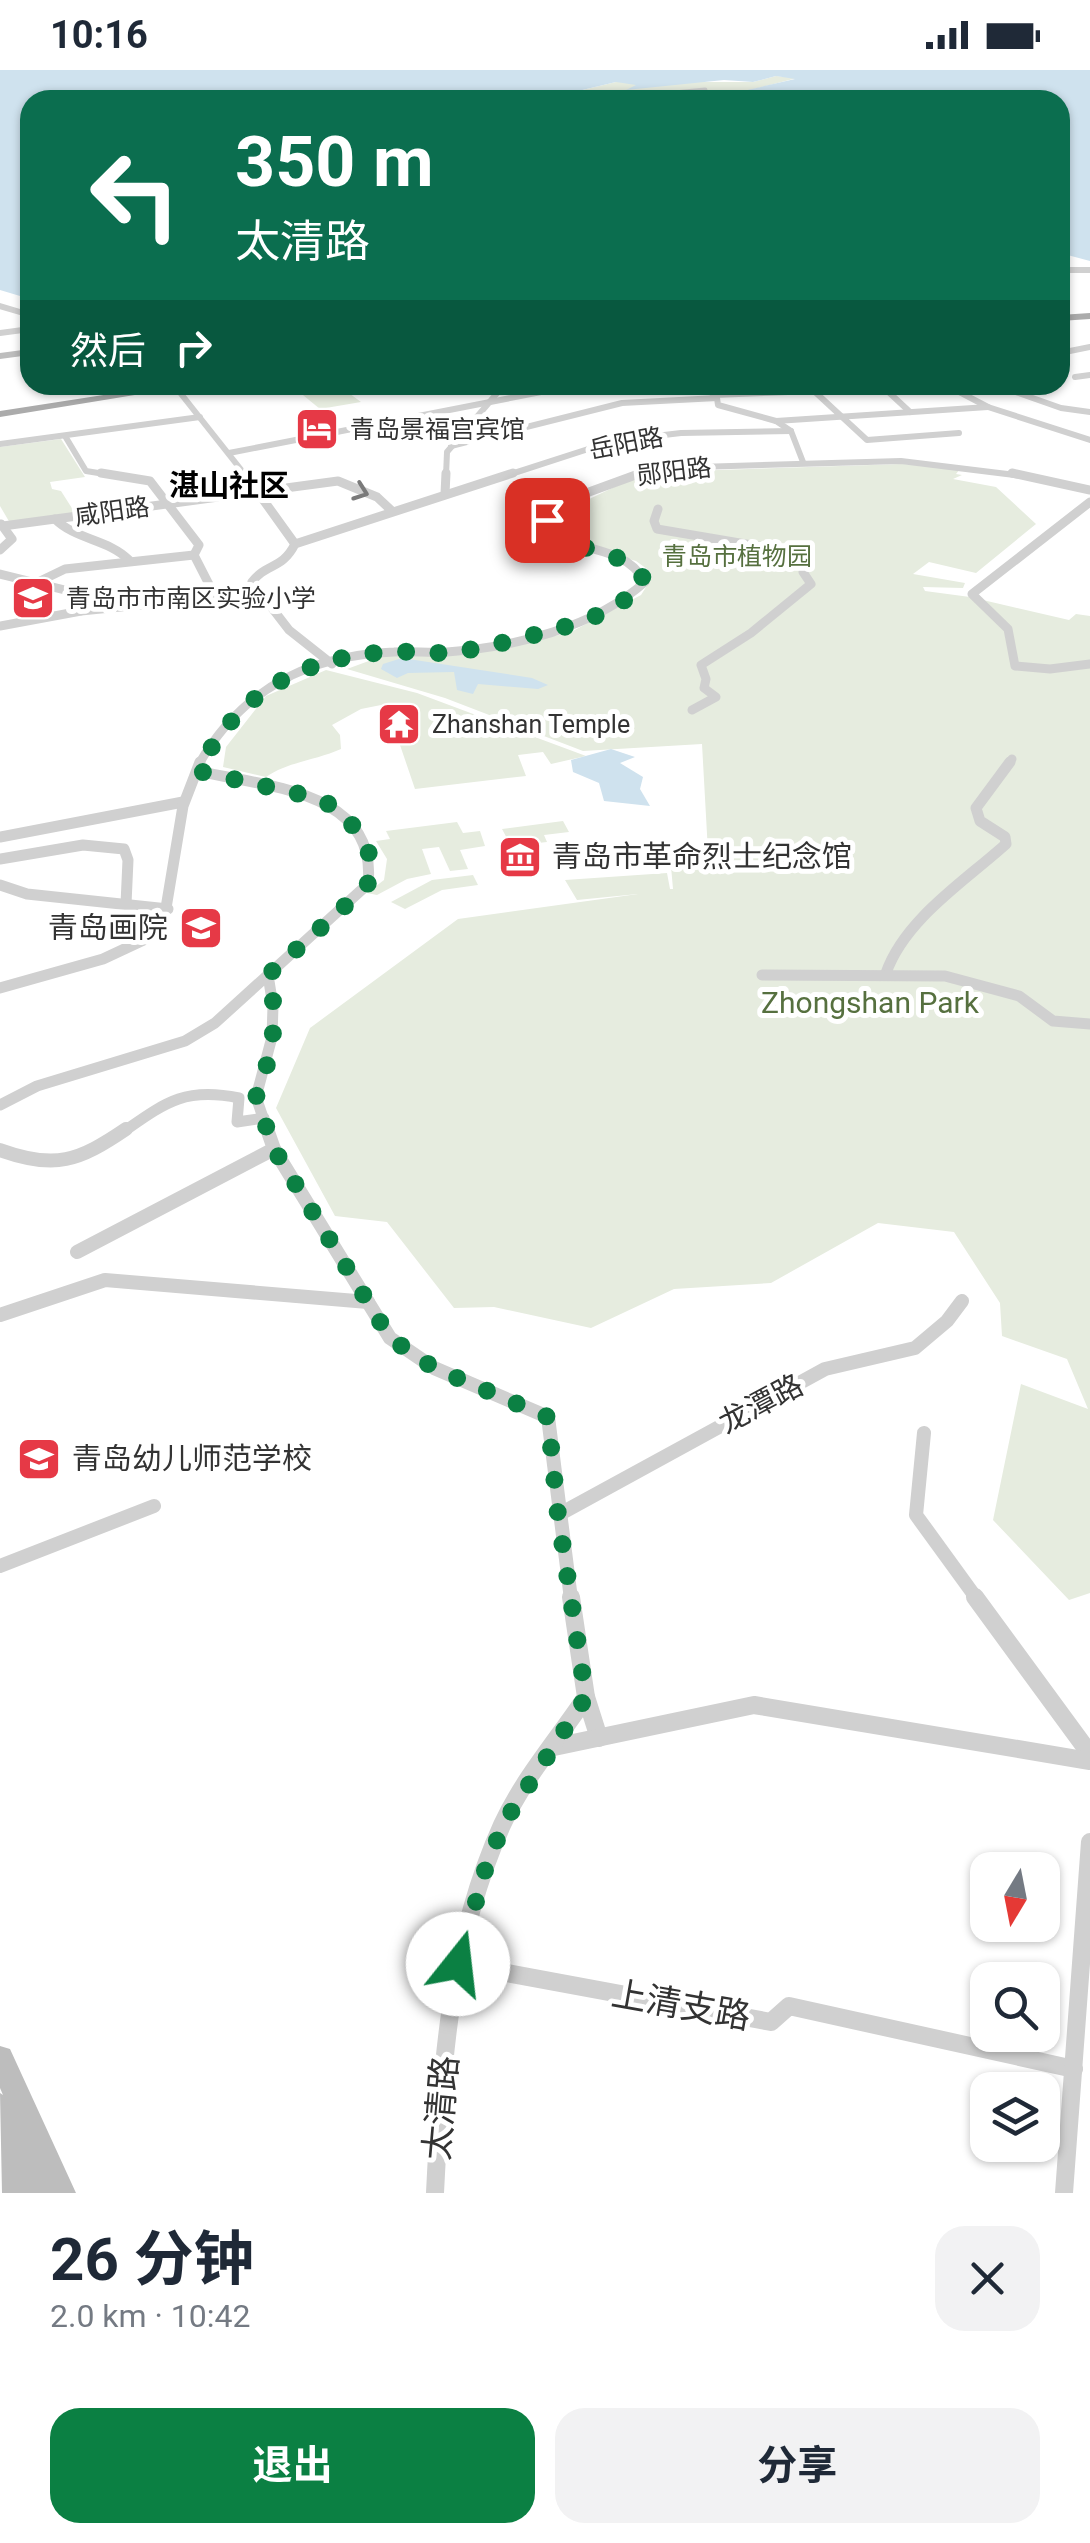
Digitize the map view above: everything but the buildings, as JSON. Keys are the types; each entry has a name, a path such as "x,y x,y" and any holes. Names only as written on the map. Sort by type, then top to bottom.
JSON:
{"main road":[{"path":"0,412 101,395"},
{"path":"0,412 114,395"},
{"path":"0,2058 62,2193"},
{"path":"0,2106 41,2193"},
{"path":"0,2153 16,2193"}],"street":[{"path":"679,90 705,90"},
{"path":"0,306 20,312"},
{"path":"0,314 14,310"},
{"path":"1075,377 1090,375"},
{"path":"182,395 258,490 295,544 286,562 252,580 288,630 332,664"},
{"path":"445,494 447,452 497,395"},
{"path":"229,453 522,395"},
{"path":"451,446 622,403 730,395"},
{"path":"821,395 867,440 960,432"},
{"path":"892,395 910,412"},
{"path":"965,395 988,407 1090,440"},
{"path":"1023,395 1061,408 1090,412"},
{"path":"716,396 718,406 776,421 988,407"},
{"path":"0,444 200,418"},
{"path":"776,421 791,430 803,462"},
{"name":"岳阳路","path":"295,544 614,441 681,433 791,430"},
{"path":"65,436 86,471 150,481 199,545 194,554"},
{"name":"郧阳路","path":"644,582 643,574 628,562 550,538 548,516 583,494 638,472 803,462 901,461 996,470 1090,490"},
{"name":"咸阳路","path":"2,524 338,481 376,497 392,511"},
{"path":"1090,502 994,573 972,594 1008,630 1015,666 1050,669 1090,664"},
{"path":"658,509 654,520 657,530 787,551 805,564 803,572 812,584 751,633 700,664 706,679 704,688 716,698 692,710"},
{"path":"56,519 65,531 120,548 129,560"},
{"path":"0,550 12,539 2,524"},
{"path":"36,583 65,568 194,554"},
{"path":"194,554 216,598"},
{"path":"0,574 69,591 81,611"},
{"path":"0,988 52,976 148,941 168,909 185,796 198,771 250,700 273,684 332,664 385,652 458,652 532,636 598,614 632,597 644,582 662,580"},
{"path":"0,626 81,611 260,593"},
{"path":"886,973 894,950 916,926 1006,844 1005,837 980,821 976,808 1012,759"},
{"path":"0,1105 37,1086 185,1041 215,1022 371,879 372,861 355,828 328,802 198,771"},
{"path":"0,838 185,796 203,782 225,776"},
{"path":"0,859 83,845 124,849 128,860 126,904"},
{"path":"0,885 26,894 168,909"},
{"path":"268,975 276,1004 270,1061 256,1097 274,1149 390,1338 434,1368 548,1417 558,1515 586,1697 599,1738"},
{"path":"762,975 945,976 1019,996 1053,1021 1090,1024"},
{"path":"0,1150 37,1164 61,1164 82,1158 162,1104 203,1092 224,1092 238,1098 237,1122 264,1118"},
{"path":"76,1252 274,1149"},
{"path":"0,1315 105,1280 368,1302"},
{"name":"龙潭路","path":"558,1515 825,1370 915,1348 947,1321 962,1300"},
{"path":"924,1433 916,1514 1090,1758"},
{"path":"0,1566 154,1506"},
{"name":"太清路","path":"435,2193 438,2100 458,1964 486,1867 504,1823 586,1697"},
{"path":"554,1747 754,1704 1090,1758"},
{"path":"1064,2193 1090,1842"},
{"name":"上清支路","path":"458,1964 771,2022 788,2006 1074,2069"}],"green space":[{"path":"776,76 797,78 750,90 582,90 616,82 753,82"},
{"path":"303,395 352,395 361,402 320,409"},
{"path":"61,439 85,477 50,482 75,513 10,523 0,506 0,447"},
{"name":"Zhongshan Park","path":"903,464 960,469 956,474 962,475 953,479 996,487 1036,524 976,573 929,562 913,574 965,583 963,588 923,587 925,591 970,597 1069,620 1076,614 1090,616 1090,1593 1069,1600 993,1520 1021,1384 1088,1409 1067,1359 1002,1336 1000,1303 954,1232 878,1223 771,1283 674,1289 591,1328 494,1307 454,1308 387,1222 335,1216 276,1108 310,1028 458,919 638,894 577,900 565,880 667,873 673,889 670,855 708,852 702,744 583,751 445,698 347,669 385,655 459,655 569,633 641,595 648,584 647,569 636,561 563,540 556,515 631,479 659,472"},
{"path":"326,670 417,693 586,756 551,764 543,752 518,755 526,776 415,789 386,704 361,709 332,725 340,735 341,749 332,753 266,777 223,767 226,747 266,696"},
{"path":"563,821 569,832 544,835 547,842 511,846 502,829"},
{"path":"457,822 463,833 480,831 485,846 460,850 468,869 450,871 439,847 422,849 431,874 407,879 377,895 367,893 384,880 387,859 376,841 390,839 386,831"},
{"path":"473,875 478,885 442,890 405,909 391,902 432,880"}],"water":[{"path":"0,70 1090,70 1090,261 1070,256 1070,90 747,90 795,79 776,76 753,82 724,80 626,90 636,85 616,82 582,90 20,90 20,296 0,290"},
{"path":"402,658 532,678 548,685 538,689 478,684 473,694 457,690 454,672 408,673 397,678 381,669 383,664"},
{"path":"611,749 635,757 620,763 643,777 640,789 650,806 604,801 599,783 573,772 571,760"}],"place":[{"name":"青岛景福宫宾馆","path":"317,429"},
{"name":"青岛市市南区实验小学","path":"33,598"},
{"name":"Zhanshan Temple","path":"399,724"},
{"name":"青岛市革命烈士纪念馆","path":"520,857"},
{"name":"青岛画院","path":"201,928"},
{"name":"青岛幼儿师范学校","path":"39,1459"}],"district":[{"name":"湛山社区","path":"229,486"}],"route":[{"path":"458,1964 486,1867 504,1823 586,1697 558,1515 548,1417 434,1368 390,1338 274,1149 256,1097 270,1061 276,1004 268,975 364,889 371,879 372,861 355,828 328,802 198,771 234,716 273,684 361,656 385,652 458,652 532,636 598,614 632,597 644,582 643,574 628,562 550,538 547,520"}],"park label":[{"name":"青岛市植物园","path":"737,556"}]}
